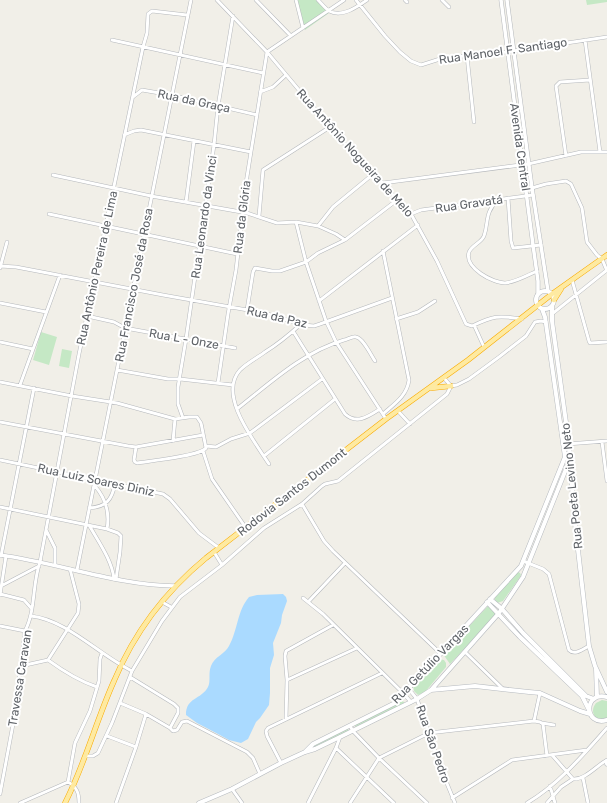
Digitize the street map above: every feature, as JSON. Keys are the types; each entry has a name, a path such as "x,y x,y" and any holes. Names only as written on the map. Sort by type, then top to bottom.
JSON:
{"highway":[{"path":"554,300 563,286 607,255"},
{"name":"Rodovia Santos Dumont","path":"65,803 86,756 107,697 121,665 140,632 175,586 219,548 386,419 444,378 522,319 550,292 563,286"},
{"path":"430,388 451,386"}],"main road":[{"path":"552,306 547,309 542,309 537,305 535,300 538,293 542,290 550,292 554,300"},
{"name":"Rua Poeta Levino Neto","path":"554,300 552,314 570,459 574,515 589,646 595,666 607,690"},
{"name":"Rua Getúlio Vargas","path":"538,533 565,457 546,322 542,309"},
{"name":"Rua Getúlio Vargas","path":"305,752 313,744 393,704 518,570 538,533 570,459"},
{"name":"Rua Getúlio Vargas","path":"305,752 315,749 353,731 417,699 431,690 501,611 523,577 533,543"},
{"path":"489,600 582,696 595,719 605,720 607,727"},
{"name":"Rua Poeta Levino Neto","path":"595,666 595,698"},
{"path":"562,675 586,696 595,698 601,696 607,697"},
{"path":"431,690 469,686 502,688 540,694 580,711 590,712"},
{"path":"590,712 589,706 595,698"},
{"path":"199,803 260,774 281,762 305,752"}],"street":[{"name":"Rua Francisco José da Rosa","path":"77,570 88,525 89,508 191,0"},
{"name":"Rua Antônio Nogueira de Melo","path":"217,0 267,52 372,175 383,184 411,214 437,261 466,324 470,326 474,325"},
{"path":"256,0 291,36"},
{"path":"296,0 303,28"},
{"path":"318,0 329,10 336,13 343,13 353,10 367,0"},
{"path":"267,52 344,0"},
{"name":"Rua Manoel F. Santiago","path":"356,0 385,36 411,61 424,64 444,58 508,52 607,37"},
{"path":"442,0 449,7"},
{"name":"Avenida Central","path":"501,0 537,271 538,293"},
{"name":"Avenida Central","path":"507,0 528,164 550,292"},
{"name":"Rua Antônio Pereira de Lima","path":"40,564 56,472 113,187 146,39 148,14 150,12 163,11 187,15"},
{"name":"Rua Leonardo da Vinci","path":"183,418 178,404 177,394 192,300 214,145 218,106 232,16"},
{"path":"112,40 263,73"},
{"path":"585,40 600,152"},
{"name":"Rua da Glória","path":"218,383 230,307 246,183 267,52"},
{"path":"467,56 474,122"},
{"path":"260,92 273,87 286,75"},
{"path":"566,156 556,86 560,82 590,80"},
{"name":"Rua da Graça","path":"132,97 142,90 171,95 257,115"},
{"path":"259,216 264,170 330,126"},
{"path":"124,135 137,130 251,152"},
{"path":"186,202 194,141"},
{"path":"383,184 528,164 581,152 607,152"},
{"path":"53,175 151,196 243,212 278,223 296,222 318,226 346,240"},
{"path":"318,226 333,207 372,175"},
{"path":"532,188 566,181 571,184 582,208 589,247 602,259 607,270 552,314"},
{"name":"Rua Gravatá","path":"411,214 421,210 533,195"},
{"path":"508,198 513,248 541,245"},
{"path":"247,310 253,272 255,268 280,271 306,262 318,253 346,240 397,200"},
{"path":"498,200 492,205 487,214 483,238 470,250 470,262 486,277 504,283 537,271"},
{"path":"49,214 237,254"},
{"path":"296,222 306,262 326,321 336,342 386,419"},
{"path":"319,300 418,225"},
{"path":"0,267 7,242"},
{"path":"383,414 403,395 408,386 408,375 384,251"},
{"name":"Rua da Paz","path":"0,267 16,267 132,290 247,310 314,326 392,298"},
{"path":"20,385 60,276"},
{"path":"572,280 588,341 590,343 607,342"},
{"path":"396,319 418,312 435,301"},
{"path":"0,303 46,312"},
{"name":"Rua L - Onze","path":"87,316 114,322 125,328 235,348"},
{"path":"484,347 474,325 491,317 507,316 522,319"},
{"path":"451,386 457,385 469,379 499,357 526,336 535,322 546,322"},
{"path":"268,464 236,409 233,401 233,385 238,373 243,367 301,324"},
{"path":"293,331 322,379 348,417 362,419 380,409"},
{"path":"236,409 308,356 336,342 350,338 359,338 375,361"},
{"path":"0,342 33,349"},
{"path":"117,370 168,379 233,385"},
{"path":"444,378 451,386"},
{"path":"206,446 216,447 231,439 250,433 322,379"},
{"path":"0,382 110,402 175,419 194,417 201,423 206,449 167,459 138,463 134,460 136,447"},
{"path":"86,756 96,755 120,704 132,671 171,607 185,592 222,565 264,528 302,504 324,484 338,482 448,394 451,386"},
{"path":"34,388 0,556 40,564 55,565 148,585 175,586"},
{"path":"264,456 335,399"},
{"path":"398,411 410,424"},
{"path":"173,441 175,419"},
{"path":"0,422 102,442 136,447 203,435"},
{"path":"563,444 607,441"},
{"path":"602,442 607,481"},
{"path":"203,451 207,468 215,484 246,528"},
{"name":"Rua Luiz Soares Diniz","path":"0,460 95,479 167,496 199,532 219,548"},
{"path":"94,484 106,503 108,516 107,529"},
{"path":"89,508 99,507 106,503 112,497 115,484"},
{"path":"302,504 324,541 345,563 441,654"},
{"path":"0,507 48,516 107,529 118,533 121,536 120,552 115,579"},
{"path":"88,525 108,560 115,579"},
{"path":"46,530 55,548 55,565"},
{"path":"214,552 222,565"},
{"path":"6,556 0,594 24,600 32,609"},
{"path":"524,561 543,569 550,578 568,650 571,653 575,653 589,646"},
{"path":"309,601 345,563"},
{"path":"1,586 40,564"},
{"name":"Travessa Caravan","path":"0,794 8,754 25,631 31,616 40,564"},
{"path":"21,666 48,660 79,610 70,569"},
{"path":"303,598 309,601 411,702"},
{"path":"162,602 171,607"},
{"path":"31,616 41,617 67,630 132,671"},
{"path":"286,719 287,680 285,656 287,649 333,625"},
{"path":"0,626 25,631"},
{"path":"287,680 357,648"},
{"path":"465,652 502,688"},
{"path":"68,782 75,743 88,717 100,676 100,659 102,653"},
{"path":"48,660 69,674 97,687"},
{"path":"281,762 269,741 266,731 270,726 382,673"},
{"path":"130,677 177,707 178,713 170,728"},
{"name":"Rua São Pedro","path":"408,688 417,699 455,803"},
{"path":"534,721 540,694"},
{"path":"120,704 146,714 173,731 177,730 182,722 187,721 247,752 253,758 260,774"},
{"path":"116,803 146,714"},
{"path":"350,803 379,758 429,733 534,721 542,724 554,725"},
{"path":"542,724 547,756"},
{"path":"350,726 379,758 427,803"},
{"path":"529,803 567,771 607,727"},
{"path":"106,736 136,747"},
{"path":"308,803 340,737"},
{"path":"336,748 394,803"},
{"path":"452,798 512,760 587,750"},
{"path":"552,755 573,779"},
{"path":"547,803 561,787 573,779 583,778 596,766 607,761"},
{"path":"583,778 588,803"},
{"path":"68,782 74,785 79,795 79,803"},
{"path":"20,803 68,782"},
{"path":"550,786 554,795 555,803"},
{"path":"232,788 242,803"}],"green space":[{"path":"296,0 316,0 329,13 305,30"},
{"path":"586,0 607,0 607,2 587,5"},
{"path":"41,332 57,337 49,365 33,360"},
{"path":"62,349 72,351 69,368 59,366"},
{"path":"518,572 521,575 520,577 503,601 497,603 495,597"},
{"path":"488,606 497,614 450,664 443,654"},
{"path":"438,659 444,660 446,667 425,692 418,695 414,691 413,684"},
{"path":"602,700 607,701 607,719 602,720 596,718 593,710 596,703"},
{"path":"402,701 404,703 357,728 355,727 356,724"},
{"path":"346,729 349,731 314,749 313,746"}],"water":[{"path":"283,594 287,601 281,623 273,643 274,655 270,668 269,705 256,722 248,739 241,743 229,740 197,723 186,715 188,705 208,687 212,663 229,646 242,608 249,597 257,595"}]}
